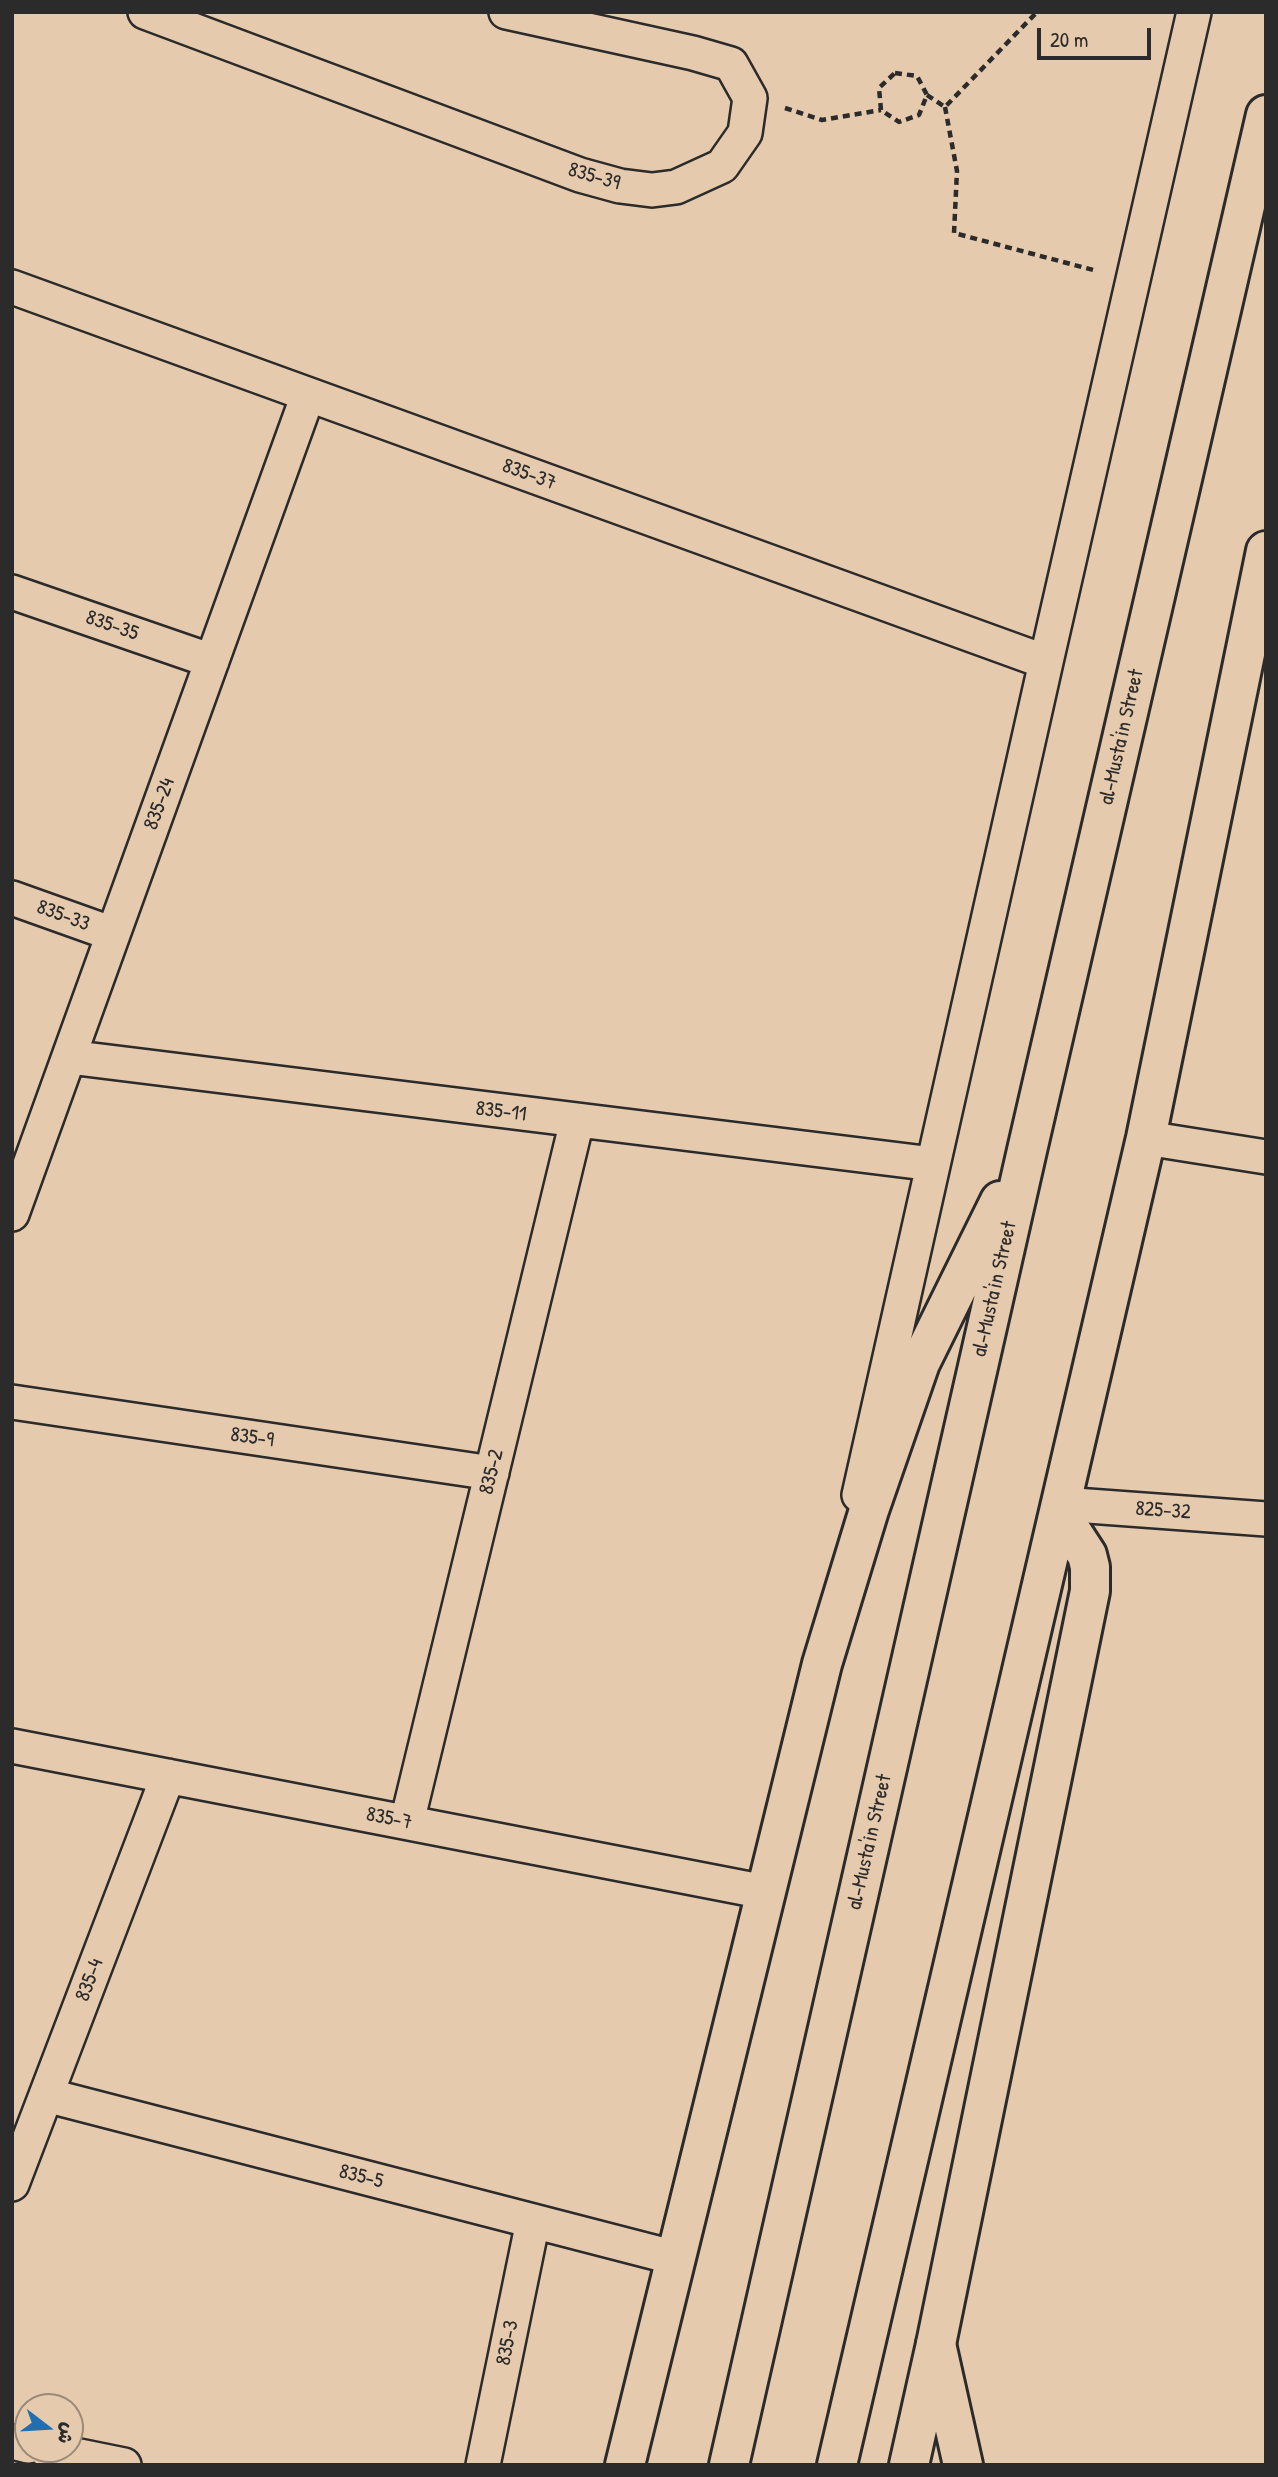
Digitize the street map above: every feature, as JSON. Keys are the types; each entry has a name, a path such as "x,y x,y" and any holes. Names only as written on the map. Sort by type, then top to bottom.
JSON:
{"main road":[{"name":"al-Musta'in Street","path":"729,2465 1028,1146 1266,115"},
{"path":"837,2465 1146,1138 1266,551"},
{"path":"625,2465 822,1664 869,1510 920,1363 1028,1146"},
{"path":"909,2465 1090,1591 1087,1555 1059,1512"},
{"path":"936,2344 963,2465"}],"street":[{"name":"835-39","path":"145,12 567,170 620,186 652,190 676,187 722,166 745,133 750,98"},
{"path":"506,12 693,53 731,64 750,98"},
{"path":"822,1664 1194,12"},
{"name":"835-37","path":"12,287 1046,662"},
{"name":"835-24","path":"13,1207 308,395"},
{"name":"835-35","path":"12,592 212,661"},
{"name":"835-33","path":"12,898 113,934"},
{"name":"835-11","path":"69,1057 933,1164"},
{"name":"835-2","path":"407,1822 577,1121"},
{"path":"1146,1138 1266,1157"},
{"name":"835-9","path":"12,1402 492,1473"},
{"name":"825-32","path":"1059,1512 1266,1519"},
{"name":"835-7","path":"12,1746 765,1892"},
{"name":"835-4","path":"12,2184 168,1776"},
{"name":"835-5","path":"46,2095 676,2258"},
{"name":"835-3","path":"483,2465 533,2221"},
{"path":"84,2457 124,2465"}],"path":[{"path":"945,107 1037,12"},
{"path":"881,110 879,88 895,73 917,76 928,95 945,107 957,171 954,233 1133,280"},
{"path":"750,98 822,120 881,110 899,122 919,115 928,95"}]}
